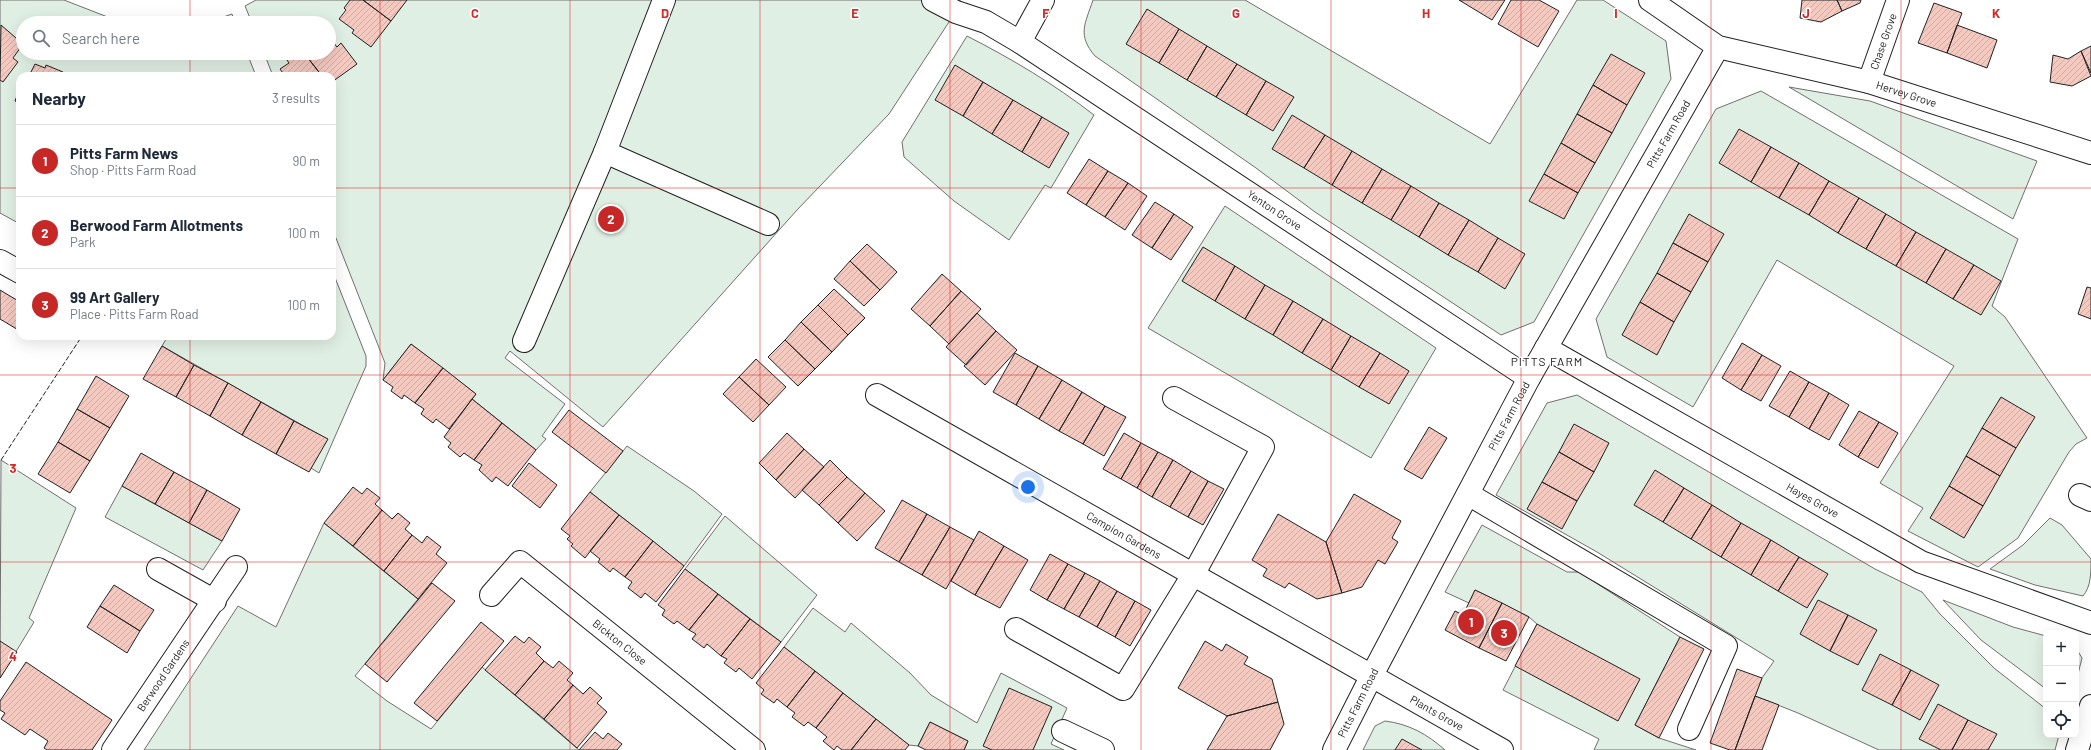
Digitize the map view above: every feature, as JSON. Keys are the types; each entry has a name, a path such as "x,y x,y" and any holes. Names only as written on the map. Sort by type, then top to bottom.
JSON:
{"street":[{"path":"524,341 605,152 664,0"},
{"name":"Yenton Grove","path":"933,0 956,12 986,22 1020,42 1529,378"},
{"path":"1020,42 1043,0"},
{"path":"1650,0 1718,47"},
{"name":"Chase Grove","path":"1870,82 1898,0"},
{"name":"Hervey Grove","path":"1718,47 1870,82 2091,153"},
{"name":"Pitts Farm Road","path":"1334,750 1529,378 1718,47"},
{"path":"605,152 768,224"},
{"path":"0,261 16,270"},
{"name":"Hayes Grove","path":"1546,348 1921,562 2091,623"},
{"name":"Campion Gardens","path":"877,395 1371,677"},
{"path":"1016,629 1123,689 1193,575 1263,447 1174,398"},
{"path":"1468,494 1726,646 1689,729"},
{"name":"Bickton Close","path":"491,595 520,562 754,750"},
{"name":"Berwood Gardens","path":"113,750 215,601 236,567"},
{"path":"158,569 215,601"},
{"name":"Plants Grove","path":"1371,677 1502,750"},
{"path":"2077,750 2091,706"},
{"path":"1063,731 1103,750"}],"green space":[{"path":"0,0 64,0 105,16 16,16 16,60 250,60 254,72 16,72 16,222 0,213"},
{"path":"256,0 959,0 962,2 889,114 797,210 603,427 510,351 505,358 565,404 542,436 546,439 536,450 472,399 476,394 411,344 383,380 385,363 336,238 336,72 271,72 267,60 336,60 336,16 249,16 245,6"},
{"path":"1093,0 1245,0 1490,144 1577,0 1603,0 1666,41 1671,79 1534,322 1501,335 1315,212 1256,168 1095,56 1089,49 1084,35 1085,23"},
{"path":"967,36 1032,72 1094,115 1051,188 1045,185 1009,240 954,201 904,157 902,142"},
{"path":"1789,87 1870,101 2037,161 2013,219"},
{"path":"1761,91 2018,239 1992,306 2005,317 2087,438 2076,444 2069,452 2018,538 1978,567 1908,531 1923,508 1880,483 1954,366 1777,260 1693,407 1607,357 1596,319 1716,109"},
{"path":"1225,206 1436,348 1371,458 1148,328"},
{"path":"336,280 366,356 366,366 319,473 311,468 327,439 162,346 166,340 336,340"},
{"path":"1577,395 1875,569 1922,592 1940,614 1994,668 2043,707 2043,738 2058,738 2055,750 1879,750 1798,713 1755,696 1762,678 1774,661 1597,552 1496,495 1547,403"},
{"path":"627,446 694,491 722,514 684,566 590,492"},
{"path":"1,460 76,508 29,618 34,622 0,678"},
{"path":"122,486 222,541 203,570 105,517"},
{"path":"725,516 817,595 781,642 685,569"},
{"path":"2050,518 2062,525 2091,559 2089,584 2083,596 2035,585 1990,569 2023,545"},
{"path":"324,523 418,599 355,676 387,701 431,729 482,667 579,750 144,750 238,606 276,627"},
{"path":"1482,525 1567,572 1579,572 1680,637 1635,725 1659,738 1696,750 1594,750 1599,739 1503,690 1537,624 1529,617 1475,590 1469,603 1445,592"},
{"path":"1943,600 2013,627 2043,635 2043,687 1981,640"},
{"path":"813,608 845,632 851,623 910,673 931,695 977,723 1001,673 1067,708 1051,744 1064,750 964,750 968,741 930,722 918,746 909,745 784,647"},
{"path":"2079,653 2082,658 2079,670"},
{"path":"1385,721 1410,727 1431,739 1445,750 1363,750 1375,726"}],"building":[{"path":"350,0 363,0 391,21 371,47 352,33 354,30 339,19 346,10 344,8"},
{"path":"363,0 407,0 391,21"},
{"path":"1459,0 1505,0 1492,20"},
{"path":"1511,0 1539,0 1559,11 1538,47 1498,24"},
{"path":"1802,0 1837,0 1842,11 1821,22 1800,18"},
{"path":"1837,0 1861,0 1860,3 1842,11"},
{"path":"1934,3 1962,13 1947,53 1918,43"},
{"path":"1147,9 1179,29 1159,63 1126,44"},
{"path":"1,25 16,38 16,54 13,58 18,62 3,82 0,80"},
{"path":"1957,25 1997,40 1987,68 1947,53"},
{"path":"1179,29 1207,46 1187,80 1159,63"},
{"path":"341,43 357,64 336,79 336,72 319,72 309,60 336,60 336,46 337,47"},
{"path":"1207,46 1237,64 1216,97 1187,80"},
{"path":"2091,46 2091,73 2081,51"},
{"path":"2081,51 2091,76 2072,86 2050,82 2053,55 2068,59"},
{"path":"1611,54 1645,73 1627,105 1593,85"},
{"path":"287,60 309,60 319,72 282,72 280,69 289,63"},
{"path":"35,64 45,68 46,65 63,72 31,72"},
{"path":"1237,64 1266,81 1246,115 1216,97"},
{"path":"955,65 983,82 963,116 935,100"},
{"path":"1266,81 1294,97 1273,131 1246,115"},
{"path":"983,82 1013,100 992,134 963,116"},
{"path":"1593,85 1627,105 1612,133 1577,114"},
{"path":"1013,100 1042,117 1022,152 992,134"},
{"path":"1577,114 1612,133 1595,163 1561,143"},
{"path":"1292,115 1325,135 1304,168 1272,149"},
{"path":"1042,117 1069,133 1049,168 1022,152"},
{"path":"1739,129 1771,147 1751,182 1719,163"},
{"path":"1325,135 1352,151 1332,185 1304,168"},
{"path":"1561,143 1595,163 1578,193 1544,174"},
{"path":"1771,147 1799,163 1779,198 1751,182"},
{"path":"1352,151 1382,169 1362,203 1332,185"},
{"path":"1089,159 1108,171 1086,205 1067,193"},
{"path":"1799,163 1829,181 1809,215 1779,198"},
{"path":"1382,169 1411,186 1391,220 1362,203"},
{"path":"1108,171 1128,183 1105,217 1086,205"},
{"path":"1544,174 1578,193 1564,219 1529,201"},
{"path":"1829,181 1859,198 1838,233 1809,215"},
{"path":"1128,183 1147,196 1125,230 1105,217"},
{"path":"1411,186 1439,203 1419,237 1391,220"},
{"path":"1859,198 1886,214 1866,249 1838,233"},
{"path":"1155,202 1174,214 1152,248 1132,235"},
{"path":"1439,203 1469,220 1448,255 1419,237"},
{"path":"1174,214 1193,227 1171,260 1152,248"},
{"path":"1689,214 1724,234 1708,262 1673,243"},
{"path":"1886,214 1916,232 1896,266 1866,249"},
{"path":"1469,220 1498,238 1478,272 1448,255"},
{"path":"1916,232 1946,249 1926,283 1896,266"},
{"path":"1498,238 1525,254 1505,289 1478,272"},
{"path":"1673,243 1708,262 1691,292 1657,273"},
{"path":"867,244 897,272 880,290 850,261"},
{"path":"1203,247 1235,266 1215,301 1182,281"},
{"path":"1946,249 1974,265 1953,299 1926,283"},
{"path":"850,261 880,290 864,306 834,279"},
{"path":"1974,265 2001,281 1981,315 1953,299"},
{"path":"1235,266 1265,285 1245,319 1215,301"},
{"path":"1657,273 1691,292 1674,322 1640,302"},
{"path":"942,274 961,291 930,326 911,309"},
{"path":"1265,285 1293,301 1273,335 1245,319"},
{"path":"2087,287 2091,288 2091,319 2078,314"},
{"path":"834,289 865,318 848,335 818,305"},
{"path":"0,290 16,300 16,329 0,319"},
{"path":"961,291 981,309 949,344 930,326"},
{"path":"1293,301 1323,319 1302,353 1273,335"},
{"path":"1640,302 1674,322 1657,355 1622,335"},
{"path":"818,305 848,335 832,352 801,322"},
{"path":"977,313 996,331 966,365 946,347"},
{"path":"1323,319 1351,336 1331,370 1302,353"},
{"path":"801,322 832,352 815,369 785,340"},
{"path":"996,331 1017,350 985,385 964,366"},
{"path":"1351,336 1380,353 1359,387 1331,370"},
{"path":"785,340 815,369 798,386 768,357"},
{"path":"1742,343 1762,355 1741,390 1722,378"},
{"path":"411,344 443,368 415,403 404,395 402,399 391,391 393,387 383,380"},
{"path":"162,346 194,365 176,397 143,379"},
{"path":"1015,353 1038,366 1016,405 993,392"},
{"path":"1380,353 1409,371 1389,404 1359,387"},
{"path":"1762,355 1781,366 1761,401 1741,390"},
{"path":"756,359 786,387 769,405 739,377"},
{"path":"194,365 228,383 210,416 176,397"},
{"path":"1038,366 1062,380 1039,419 1016,405"},
{"path":"443,368 476,394 449,429 436,419 433,423 421,414 424,409 415,403"},
{"path":"1790,371 1809,382 1789,417 1769,406"},
{"path":"96,376 129,396 110,428 77,409"},
{"path":"739,377 769,405 753,422 723,394"},
{"path":"1062,380 1082,392 1059,431 1039,419"},
{"path":"1809,382 1829,393 1809,429 1789,417"},
{"path":"228,383 261,402 242,435 210,416"},
{"path":"1082,392 1105,406 1083,444 1059,431"},
{"path":"1829,393 1849,405 1829,440 1809,429"},
{"path":"2001,397 2035,417 2016,448 1982,428"},
{"path":"472,399 502,423 474,460 464,453 460,457 448,447 451,443 444,437"},
{"path":"261,402 294,421 276,454 242,435"},
{"path":"1105,406 1126,417 1104,456 1083,444"},
{"path":"77,409 110,428 90,461 58,442"},
{"path":"569,410 623,451 606,473 552,432"},
{"path":"1859,411 1879,422 1858,457 1839,445"},
{"path":"294,421 328,439 309,472 276,454"},
{"path":"1879,422 1898,433 1878,468 1858,457"},
{"path":"502,423 536,450 508,486 496,477 492,482 479,470 482,465 474,460"},
{"path":"1574,424 1609,443 1594,472 1559,452"},
{"path":"1429,427 1447,438 1422,479 1404,469"},
{"path":"1982,428 2016,448 2000,476 1966,456"},
{"path":"787,433 804,449 776,480 759,463"},
{"path":"1124,433 1141,443 1121,479 1103,469"},
{"path":"58,442 90,461 70,493 38,474"},
{"path":"1141,443 1158,452 1137,488 1121,479"},
{"path":"804,449 824,467 795,498 776,480"},
{"path":"1158,452 1173,460 1152,497 1137,488"},
{"path":"1559,452 1594,472 1577,501 1542,482"},
{"path":"141,453 174,472 155,504 122,486"},
{"path":"1966,456 2000,476 1983,506 1949,486"},
{"path":"830,460 847,477 819,505 802,490"},
{"path":"1173,460 1191,471 1170,507 1152,497"},
{"path":"529,463 557,485 540,508 512,486"},
{"path":"1655,470 1684,488 1663,522 1634,505"},
{"path":"1191,471 1208,481 1188,517 1170,507"},
{"path":"174,472 207,490 189,523 155,504"},
{"path":"847,477 865,493 838,523 819,505"},
{"path":"1208,481 1224,489 1203,525 1188,517"},
{"path":"1542,482 1577,501 1562,529 1527,509"},
{"path":"1949,486 1983,506 1964,538 1930,518"},
{"path":"353,487 362,494 367,488 380,498 375,504 382,510 353,546 324,523"},
{"path":"1684,488 1712,505 1691,539 1663,522"},
{"path":"207,490 240,509 222,541 189,523"},
{"path":"590,492 619,515 585,558 571,546 573,544 567,539 570,536 561,529"},
{"path":"865,493 885,511 857,541 838,523"},
{"path":"1354,494 1401,521 1392,538 1398,542 1385,564 1378,560 1362,587 1342,593 1326,542"},
{"path":"902,500 927,514 899,562 875,548"},
{"path":"1712,505 1741,523 1721,557 1691,539"},
{"path":"382,510 392,519 398,513 410,523 405,529 412,535 384,571 353,546"},
{"path":"927,514 950,527 922,575 899,562"},
{"path":"1278,514 1326,542 1342,593 1317,599 1289,583 1285,588 1263,576 1267,569 1252,560"},
{"path":"619,515 653,541 625,577 613,568 610,572 598,562 600,559 590,551"},
{"path":"1741,523 1771,540 1751,575 1721,557"},
{"path":"950,527 974,540 946,589 922,575"},
{"path":"979,531 1004,546 975,595 951,581"},
{"path":"412,535 422,543 427,536 441,547 436,554 447,563 418,599 384,571"},
{"path":"1771,540 1799,557 1778,591 1751,575"},
{"path":"653,541 684,566 656,602 645,593 641,598 628,588 632,582 625,577"},
{"path":"1004,546 1028,560 1000,608 975,595"},
{"path":"1050,554 1068,564 1047,600 1030,590"},
{"path":"1799,557 1828,574 1807,608 1778,591"},
{"path":"1068,564 1085,573 1064,609 1047,600"},
{"path":"685,569 718,594 689,630 677,621 674,624 662,615 665,610 658,605"},
{"path":"1085,573 1100,581 1079,617 1064,609"},
{"path":"1100,581 1117,591 1097,627 1079,617"},
{"path":"432,583 455,601 387,682 365,664"},
{"path":"114,585 154,610 140,631 100,606"},
{"path":"1475,590 1502,603 1479,648 1445,630 1455,611 1463,615"},
{"path":"1117,591 1135,601 1115,637 1097,627"},
{"path":"718,594 750,619 721,656 707,644 704,648 692,639 696,634 689,630"},
{"path":"1818,600 1848,615 1830,651 1800,634"},
{"path":"1135,601 1151,610 1130,646 1115,637"},
{"path":"1502,603 1529,617 1506,661 1479,648"},
{"path":"100,606 140,631 127,653 87,627"},
{"path":"1848,615 1877,630 1858,665 1830,651"},
{"path":"750,619 781,642 752,679 739,668 736,672 724,663 727,659 721,656"},
{"path":"481,622 504,641 437,721 414,703"},
{"path":"1537,624 1640,679 1618,721 1515,666"},
{"path":"515,636 524,643 529,637 541,647 536,653 544,661 515,695 485,670"},
{"path":"1680,637 1704,649 1659,738 1635,725"},
{"path":"0,641 17,652 0,678"},
{"path":"1205,641 1222,651 1226,644 1248,657 1244,664 1272,679 1278,702 1227,716 1178,688"},
{"path":"784,647 815,671 787,707 777,699 774,703 761,694 764,690 756,683"},
{"path":"1880,654 1911,670 1892,705 1862,690"},
{"path":"544,661 553,668 559,661 573,673 567,680 573,685 544,719 515,695"},
{"path":"26,662 112,720 92,750 47,750 44,748 48,741 30,729 25,735 1,719 5,713 0,710 0,701"},
{"path":"1737,669 1762,678 1735,750 1730,750 1710,743"},
{"path":"1911,670 1939,685 1920,720 1892,705"},
{"path":"815,671 843,693 816,728 808,722 804,726 792,717 795,713 787,707"},
{"path":"573,685 583,694 590,687 602,698 597,703 607,712 577,748 544,719"},
{"path":"1009,688 1052,707 1033,750 992,750 983,746"},
{"path":"843,693 876,719 851,750 842,750 837,746 834,750 823,741 827,737 816,728"},
{"path":"1755,696 1779,705 1762,750 1735,750"},
{"path":"1278,702 1284,724 1270,750 1207,750 1227,716"},
{"path":"1938,704 1968,720 1952,750 1941,750 1919,739"},
{"path":"876,719 909,745 905,750 851,750"},
{"path":"1968,720 1997,734 1988,750 1952,750"},
{"path":"930,722 968,741 964,750 926,750 918,746"},
{"path":"595,732 603,739 608,733 622,744 617,750 579,750"},
{"path":"1402,739 1422,750 1395,750"}],"fence":[{"path":"1,460 79,340"}],"place":[{"name":"Berwood Farm Allotments","path":"611,219"},
{"name":"Pitts Farm News","path":"1471,622"},
{"name":"99 Art Gallery","path":"1504,633"}],"district":[{"name":"PITTS FARM","path":"1547,362"}]}
